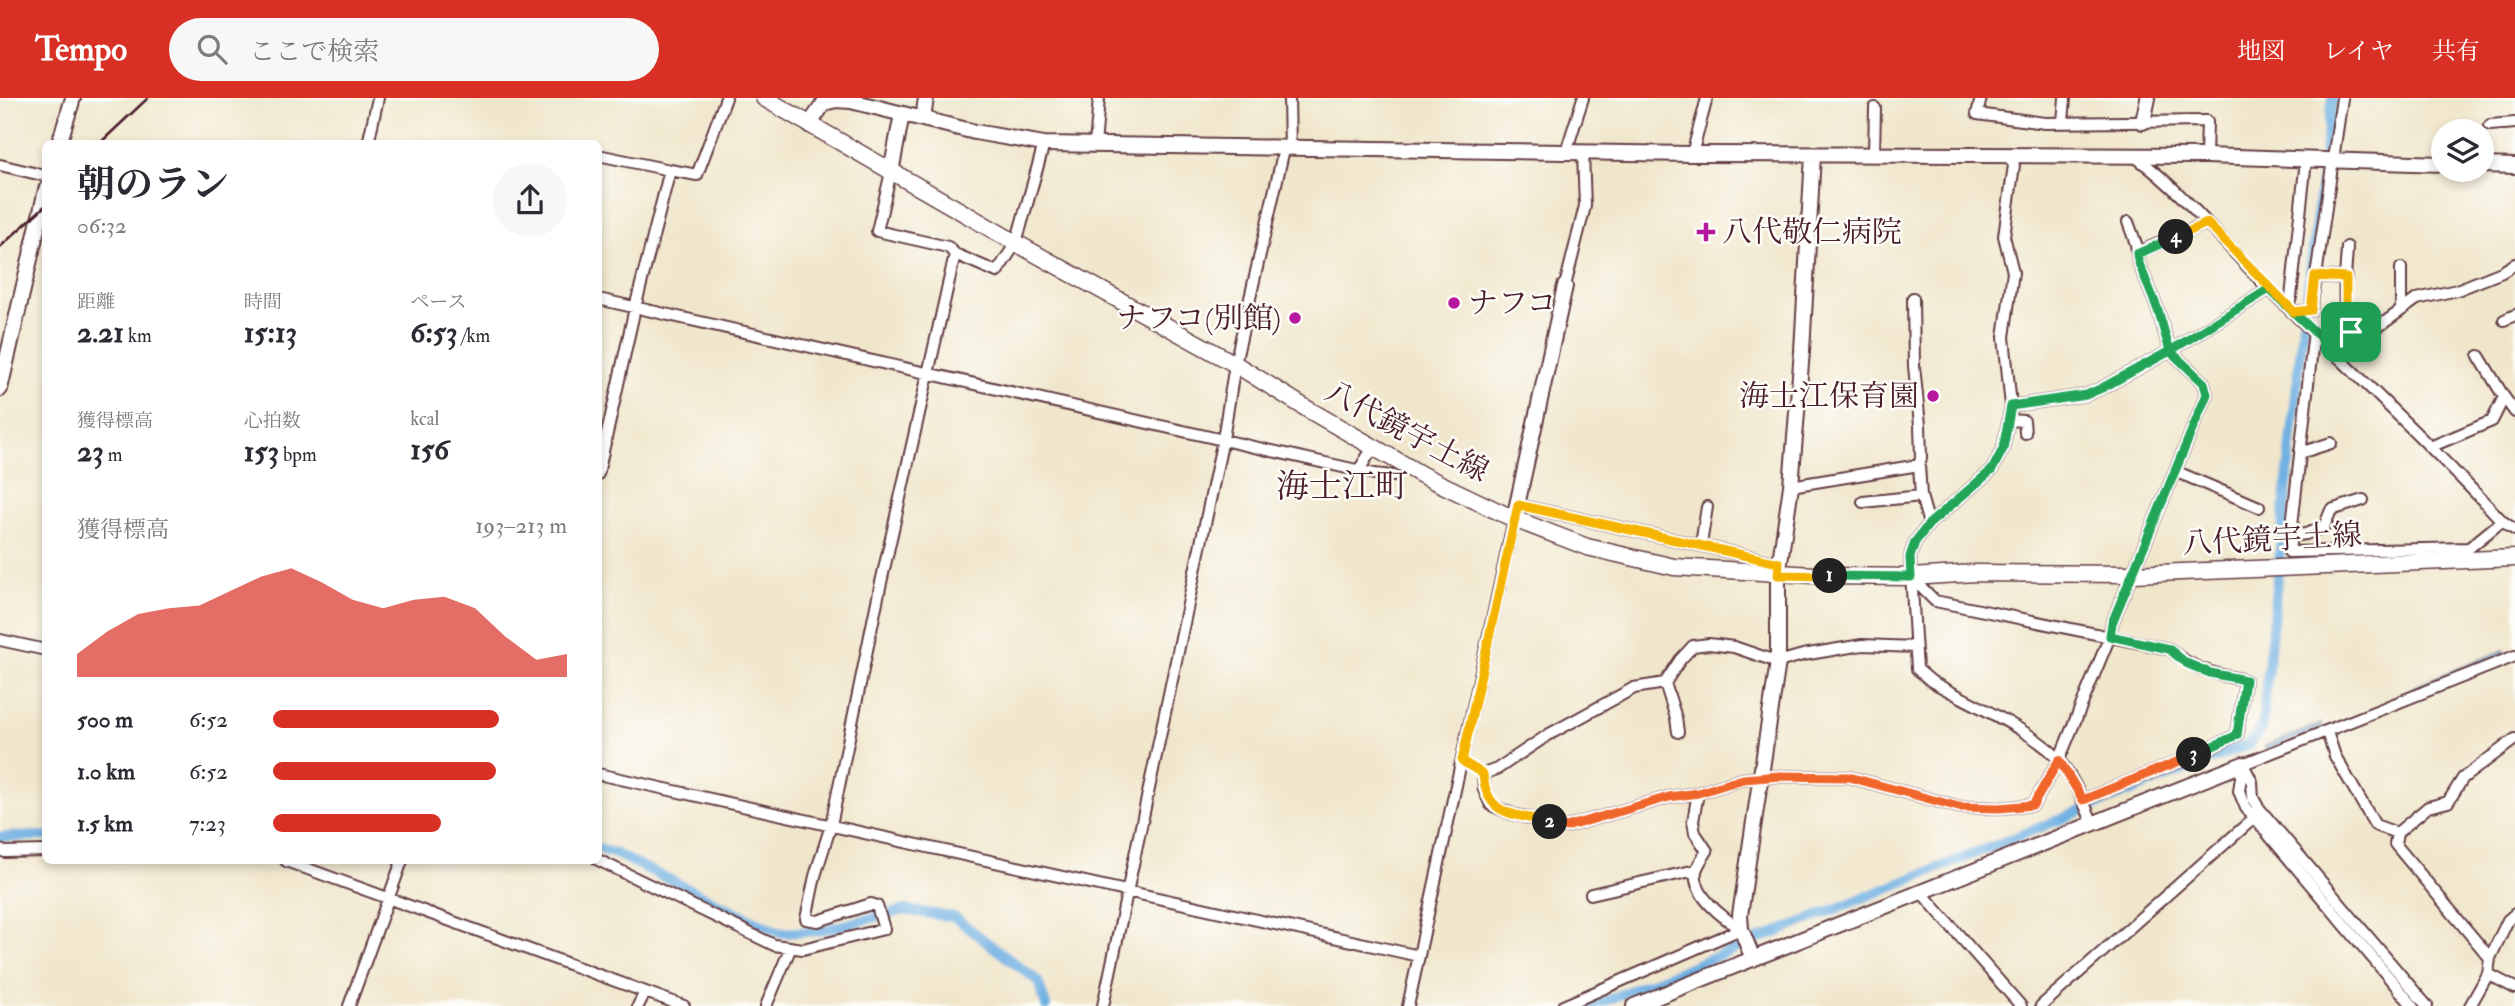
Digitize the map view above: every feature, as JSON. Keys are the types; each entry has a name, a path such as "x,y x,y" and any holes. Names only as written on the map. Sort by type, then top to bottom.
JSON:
{"main road":[{"name":"八代鏡宇土線","path":"764,98 1016,243 1235,363 1308,410 1422,475 1516,512 1587,547 1674,567 1779,569 1911,577 1975,573 2133,573 2286,566 2457,553 2515,558"}],"street":[{"path":"60,140 73,98"},
{"path":"369,140 378,98"},
{"path":"602,156 697,174 726,98"},
{"path":"923,120 926,98"},
{"path":"1095,146 1099,98"},
{"path":"1102,1006 1223,439 1235,363 1287,149 1289,98"},
{"path":"1566,152 1583,98"},
{"path":"1692,154 1707,98"},
{"path":"1979,98 1977,114 2045,123 2207,121 2206,156"},
{"path":"2063,122 2065,98"},
{"path":"2143,122 2148,98"},
{"path":"2292,311 2291,297 2318,161 2342,98"},
{"path":"809,125 824,103 836,100 851,101 923,120 1044,144 1583,153 2137,158 2206,156 2431,164"},
{"path":"1874,154 1875,108"},
{"path":"902,114 877,231 948,247 955,254 997,272 1016,243 1044,144"},
{"path":"2494,125 2515,123"},
{"path":"1408,1006 1565,286 1585,206 1583,153"},
{"path":"1754,959 1741,929 1740,915 1778,662 1779,569 1791,486 1813,155"},
{"path":"2008,155 2014,165 2004,236 2013,272 2004,337 2011,406 2003,449 1992,470 1929,524 1915,542 1910,557 1917,670 1931,681 2039,741 2059,760 2083,800 2092,823"},
{"path":"2137,158 2164,178 2269,289 2339,355 2502,521 2514,528"},
{"path":"2292,311 2311,310 2315,276 2318,161"},
{"path":"2494,165 2515,166"},
{"path":"0,166 42,175"},
{"path":"602,456 635,308 670,170"},
{"path":"0,389 42,207"},
{"path":"1483,774 1484,790 1491,805 1512,814 1566,827 1743,779 1780,776 1849,777 1944,804 1999,808 2033,805 2059,760 2110,636 2112,623 2207,394 2204,383 2170,351 2128,222"},
{"path":"2137,254 2207,223"},
{"path":"2347,247 2346,316 2351,332 2360,341"},
{"path":"602,862 774,945 803,949 884,929 877,906 871,904 818,922 806,919 815,876 831,825 880,587 955,254"},
{"path":"2339,355 2417,299 2458,290 2512,267 2515,280"},
{"path":"2401,268 2401,309"},
{"path":"2315,276 2346,278"},
{"path":"2011,406 2086,395 2170,351 2269,289"},
{"path":"1913,298 1914,366 1921,436 1921,496 1929,524"},
{"path":"602,300 1394,476"},
{"path":"2314,331 2289,552 2457,553 2469,548 2502,521"},
{"path":"2479,356 2515,411"},
{"path":"2430,447 2492,421 2504,397"},
{"path":"2008,420 2024,421 2025,433"},
{"path":"2300,451 2331,443"},
{"path":"1359,470 1374,446"},
{"path":"1791,486 1919,465"},
{"path":"2175,471 2259,507"},
{"path":"1863,502 1921,496"},
{"path":"2290,536 2306,534 2324,527 2331,510 2363,500"},
{"path":"1701,544 1707,507"},
{"path":"1516,512 1701,544 1779,569"},
{"path":"1911,577 1934,601 2169,649 2186,663 2210,673 2245,680 2237,735 2083,800"},
{"path":"0,640 42,649"},
{"path":"1678,732 1665,683 1679,660 1693,646 1709,644 1734,647 1778,662 1862,645 1915,647"},
{"path":"1634,1006 2515,656"},
{"path":"1483,774 1497,769 1548,735 1634,688 1665,683"},
{"path":"2327,732 2335,756 2375,825 2396,832"},
{"path":"2490,958 2395,844 2396,832 2428,807 2448,803 2463,778 2515,739"},
{"path":"1462,761 1483,774"},
{"path":"2243,764 2239,791 2246,808 2427,1006"},
{"path":"2243,764 2252,782 2253,798 2258,807 2304,870"},
{"path":"602,775 1419,956"},
{"path":"1698,793 1693,821 1695,833 1707,852 1696,870 1698,890 1725,920 1741,929"},
{"path":"2041,1006 2254,818"},
{"path":"0,850 42,851"},
{"path":"294,864 684,1006"},
{"path":"349,1006 401,864"},
{"path":"1591,894 1696,870"},
{"path":"1921,891 2021,1006"},
{"path":"2325,894 2413,1006"},
{"path":"2470,1006 2488,974 2490,958 2508,920 2515,914"},
{"path":"1563,1006 1741,929"},
{"path":"766,1006 790,947"},
{"path":"2488,974 2515,989"},
{"path":"638,1006 645,992"}],"water":[{"path":"2504,650 2505,654 2414,691 2413,687"},
{"path":"2321,724 2322,728 2266,750 2265,746"}],"waterway":[{"path":"1592,1006 2249,744 2262,727 2302,336 2333,98"},
{"path":"0,837 42,836"},
{"path":"602,849 780,933 819,931 904,910 954,917 1038,981 1046,1006"}],"railway":[{"path":"103,140 148,98"},
{"path":"0,247 42,209"}],"place":[{"name":"八代敬仁病院","path":"1706,232"},
{"name":"ナフコ","path":"1454,303"},
{"name":"ナフコ(別館)","path":"1295,318"},
{"name":"海士江保育園","path":"1933,396"}],"district":[{"name":"海士江町","path":"1342,485"}],"route":[{"path":"2351,332 2346,316 2346,278 2315,276 2311,310 2294,312 2207,223 2137,254 2170,351 2204,383 2207,394 2112,623 2110,636 2169,649 2186,663 2210,673 2245,680 2237,735 2083,800 2059,760 2033,805 1959,807 1849,777 1780,776 1743,779 1566,827 1512,814 1491,805 1484,790 1483,774 1462,761 1518,505 1779,563 1778,575 1911,577 1910,557 1915,542 1929,524 1992,470 2003,449 2011,406 2086,395 2102,388 2170,351 2269,289 2339,355 2360,341 2351,332"}]}
